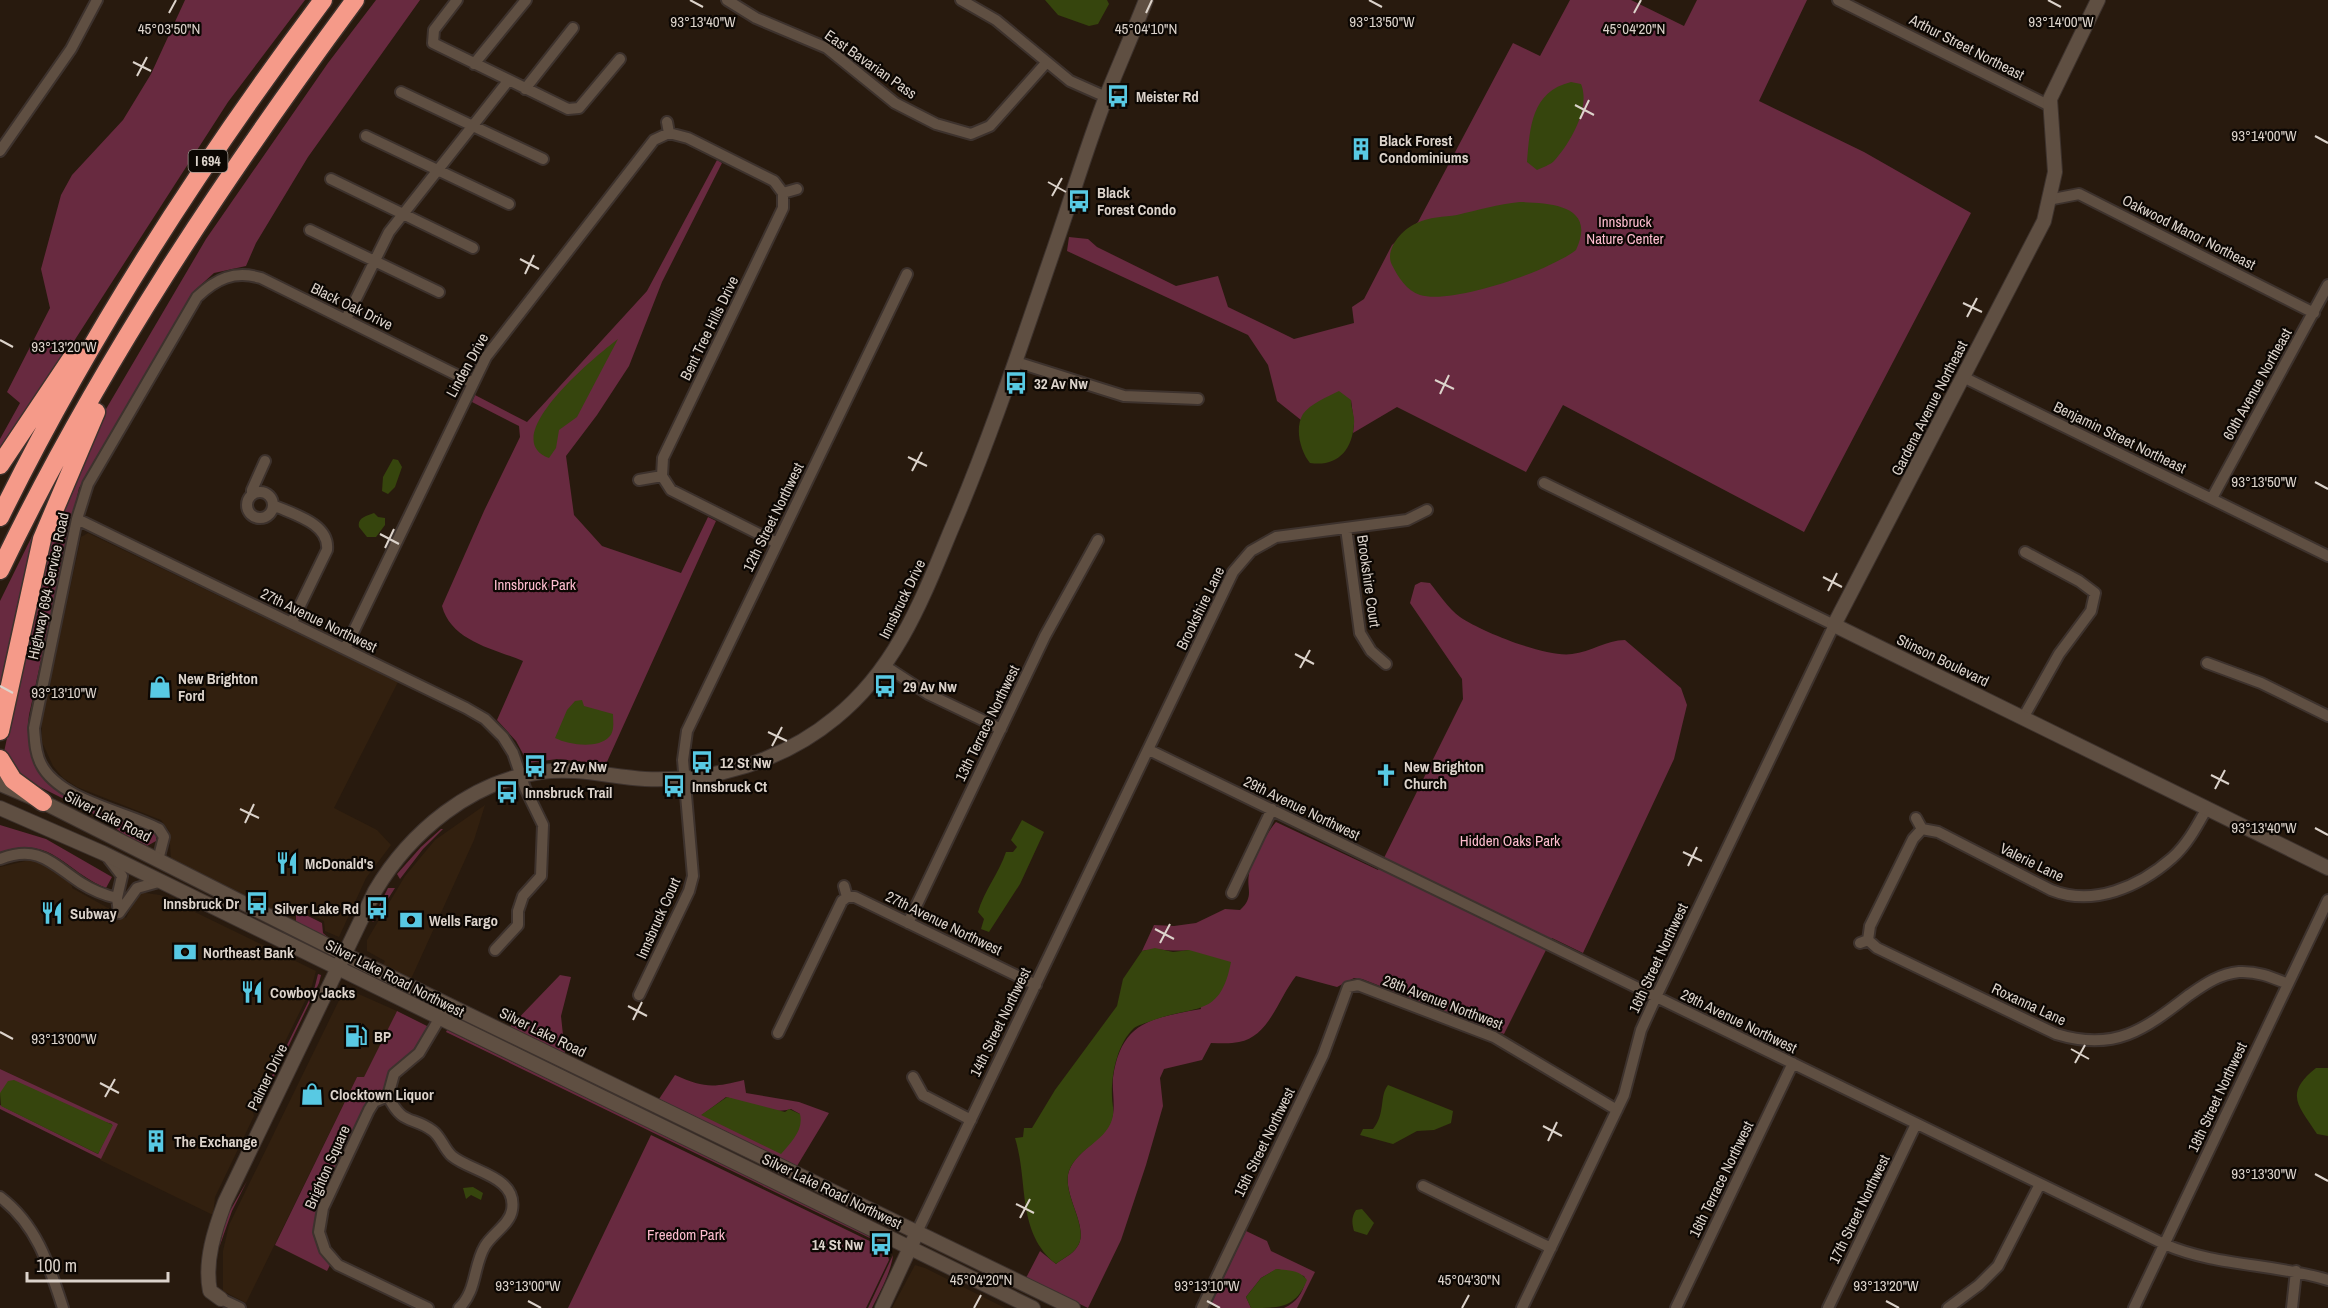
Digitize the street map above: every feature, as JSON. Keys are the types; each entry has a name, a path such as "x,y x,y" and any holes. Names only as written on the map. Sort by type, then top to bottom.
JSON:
{"highway":[{"name":"I 694","path":"0,517 45,424 102,327 220,144 323,0"},
{"name":"I 694","path":"0,570 36,497 119,349 169,268 278,106 355,0"},
{"path":"0,731 46,527 109,383 169,268"},
{"path":"0,465 71,358 102,327"},
{"path":"0,759 13,780 43,802"}],"street":[{"path":"457,0 434,30 433,43 574,111 620,59"},
{"path":"474,64 526,0"},
{"name":"East Bavarian Pass","path":"727,0 756,18 826,48 895,103 936,124 971,134 990,126 1046,63"},
{"path":"961,0 996,20 1070,81 1106,97"},
{"name":"Innsbruck Drive","path":"337,969 375,891 407,846 463,801 494,784 521,776 561,770 646,779 686,778 744,767 790,748 827,725 854,702 885,666 917,611 981,459 1106,97 1146,0"},
{"name":"Arthur Street Northeast","path":"1838,0 2050,106"},
{"name":"Gardena Avenue Northeast","path":"1834,625 2044,221 2055,172 2050,99 2069,55 2098,0"},
{"path":"0,151 71,49 94,1"},
{"path":"525,89 573,28"},
{"path":"346,319 389,232 508,81"},
{"path":"401,92 543,159"},
{"name":"Linden Drive","path":"345,649 472,383 503,332 654,140 668,127 774,181 783,193"},
{"path":"366,136 509,204"},
{"path":"331,179 473,248"},
{"path":"783,193 797,189"},
{"name":"Bent Tree Hills Drive","path":"662,476 663,458 783,208 783,193"},
{"name":"Oakwood Manor Northeast","path":"2048,200 2079,194 2314,313"},
{"path":"310,230 439,292"},
{"name":"Black Oak Drive","path":"216,281 249,274 346,319 472,383"},
{"name":"12th Street Northwest","path":"686,778 684,742 687,731 907,274"},
{"name":"Highway 694 Service Road","path":"158,860 164,837 159,829 66,789 42,766 36,751 34,728 77,519 88,484 197,297 216,281"},
{"name":"60th Avenue Northeast","path":"2212,498 2328,285"},
{"path":"1016,362 1124,396 1198,399"},
{"name":"Benjamin Street Northeast","path":"1964,377 2328,555"},
{"path":"265,461 252,490 248,506 254,516 267,516 273,505"},
{"path":"639,480 662,476 671,490 777,543"},
{"name":"Stinson Boulevard","path":"1544,483 2328,868"},
{"path":"252,495 260,492 267,494 273,505 318,527 327,538 327,550 292,622"},
{"name":"Brookshire Lane","path":"1149,750 1233,572 1251,551 1276,537 1407,520 1427,510"},
{"name":"27th Avenue Northwest","path":"77,519 292,622 485,719 503,737 513,753 521,776"},
{"name":"Brookshire Court","path":"1346,528 1360,633 1371,651 1386,664"},
{"name":"13th Terrace Northwest","path":"908,923 1059,608 1098,540"},
{"path":"2023,718 2059,654 2091,611 2095,593 2079,581 2025,552"},
{"name":"16th Street Northwest","path":"1522,1308 1617,1110 1630,1078 1641,1030 1656,997 1834,625"},
{"path":"2207,663 2261,683 2328,716"},
{"path":"885,666 928,694 1001,729"},
{"name":"29th Avenue Northwest","path":"1149,750 2164,1244 2207,1260 2296,1271 2328,1280"},
{"name":"14th Street Northwest","path":"882,1308 1149,750"},
{"path":"495,950 518,924 518,911 524,896 541,876 543,825 532,806 521,776"},
{"name":"Innsbruck Court","path":"639,995 689,891 693,876 686,778"},
{"name":"Silver Lake Road","path":"0,784 43,802 345,954 1073,1308"},
{"name":"Silver Lake Road Northwest","path":"0,808 103,853 440,1020 1033,1308"},
{"name":"Valerie Lane","path":"1922,829 1932,829 2064,895 2090,898 2113,892 2138,880 2172,858 2194,831 2207,808"},
{"path":"1232,893 1272,809"},
{"path":"1916,818 1922,829"},
{"name":"Roxanna Lane","path":"1922,829 1913,839 1864,941 2056,1034 2082,1041 2109,1040 2142,1030 2202,986 2226,974 2258,973 2288,984"},
{"path":"103,853 122,876 117,898 118,913 136,888 162,882"},
{"path":"0,859 27,854 50,859 85,886 117,898"},
{"name":"27th Avenue Northwest","path":"778,1033 846,892 1036,984"},
{"name":"18th Street Northwest","path":"2134,1308 2328,900"},
{"name":"Palmer Drive","path":"221,1299 210,1290 209,1282 210,1258 218,1220 337,969"},
{"name":"28th Avenue Northwest","path":"1348,987 1358,985 1494,1037 1617,1110"},
{"name":"15th Street Northwest","path":"1202,1308 1323,1055 1348,987"},
{"name":"Brighton Square","path":"428,1308 339,1265 325,1250 319,1232 322,1208 369,1110 374,1102 388,1096 394,1074 418,1053 448,1004"},
{"name":"16th Terrace Northwest","path":"1676,1308 1793,1064"},
{"path":"914,1077 923,1095 971,1120"},
{"path":"388,1096 400,1116 435,1132 452,1156 499,1181 508,1190 512,1200 512,1211 506,1222 484,1247 477,1261 471,1293 459,1308"},
{"name":"17th Street Northwest","path":"1828,1308 1916,1124"},
{"path":"1947,1308 1979,1286 1998,1266 2040,1184"},
{"path":"1423,1186 1551,1248"},
{"path":"0,1197 23,1217 42,1246 63,1308"},
{"path":"2292,1308 2296,1271"},
{"path":"221,1299 240,1308"}],"shaded area":[{"path":"1045,0 1107,0 1109,4 1098,24 1089,26 1058,15"},
{"path":"1571,82 1581,84 1583,93 1583,104 1577,125 1554,161 1537,170 1527,162 1535,113 1540,102 1548,94"},
{"path":"1520,202 1557,206 1576,215 1581,235 1576,250 1545,267 1500,284 1476,291 1435,297 1420,295 1411,290 1400,279 1392,265 1390,253 1392,247 1400,235 1417,223 1432,218"},
{"path":"618,339 577,417 559,430 556,448 549,458 536,448 534,433 542,416 573,378"},
{"path":"1339,391 1351,400 1354,421 1350,442 1335,460 1320,464 1310,463 1300,440 1300,420 1310,407"},
{"path":"393,459 398,460 402,467 395,487 388,494 382,491 383,477"},
{"path":"374,513 378,517 385,518 385,525 376,537 367,537 359,527 359,521"},
{"path":"88,533 398,682 334,808 377,830 391,845 366,878 339,937 325,931 324,921 298,908 295,911 296,923 171,859 169,831 161,820 77,787 63,778 53,766 42,742 42,719 81,537"},
{"path":"582,700 584,706 613,714 611,735 604,741 591,744 575,744 555,738 567,710 575,701"},
{"path":"485,805 474,840 411,979 383,965 385,961 367,951 367,940 405,876 435,840"},
{"path":"1022,820 1044,832 1020,884 989,932 981,929 984,919 978,912 1006,852 1013,852 1017,847 1011,840"},
{"path":"30,860 46,864 60,873 72,888 126,918 139,892 160,895 316,971 311,989 252,1109 254,1116 215,1197 213,1215 100,1160 117,1124 0,1069 0,867"},
{"path":"1155,948 1173,952 1189,950 1231,962 1226,980 1220,993 1203,1007 1138,1026 1123,1042 1114,1070 1113,1113 1110,1124 1100,1138 1079,1156 1069,1171 1069,1190 1079,1221 1080,1240 1073,1252 1056,1264 1043,1251 1029,1221 1015,1138 1023,1137 1024,1128 1032,1128 1055,1090 1117,1006 1123,979 1142,951"},
{"path":"345,988 397,1011 364,1077 357,1077 246,1303 223,1291 223,1251 229,1225"},
{"path":"2316,1068 2328,1068 2328,1136 2317,1134 2297,1100 2300,1085"},
{"path":"14,1080 113,1125 98,1154 1,1106 0,1093 8,1081"},
{"path":"1388,1085 1453,1111 1451,1123 1434,1130 1417,1131 1393,1144 1360,1135 1363,1129 1373,1129 1377,1123"},
{"path":"727,1097 785,1112 789,1109 800,1114 798,1131 781,1154 701,1115"},
{"path":"473,1187 483,1193 481,1200 471,1195 466,1199 463,1188"},
{"path":"1362,1209 1374,1223 1367,1235 1354,1231 1353,1226 1354,1213"},
{"path":"915,1265 925,1268 1005,1308 892,1308"},
{"path":"1276,1269 1301,1274 1307,1280 1303,1289 1292,1301 1279,1307 1251,1308 1246,1297 1261,1278"}],"green space":[{"path":"185,0 305,0 228,102 0,456 0,439 20,403 7,392 50,308 41,269 61,195 72,175 123,120 151,74"},
{"path":"376,0 420,0 308,157 256,243 246,266 214,273 194,291 79,488 29,715 29,742 36,763 48,780 65,794 85,805 152,831 156,836 156,841 147,846 125,835 98,816 20,777 4,752 49,542 99,421 206,239 328,63"},
{"name":"Innsbruck Nature Center","path":"1570,0 1631,0 1684,26 1697,0 1807,0 1759,101 1864,152 1971,213 1804,532 1563,405 1526,472 1397,407 1353,433 1351,400 1315,407 1301,420 1277,401 1268,365 1248,335 1067,251 1069,237 1088,239 1097,247 1176,286 1218,276 1228,307 1294,339 1354,323 1352,307 1364,299 1392,245 1418,222 1513,43 1540,56"},
{"name":"Innsbruck Park","path":"717,160 722,163 662,282 629,366 597,415 566,456 574,515 602,546 681,573 708,517 716,521 606,764 557,759 528,763 516,741 497,720 523,661 487,648 464,636 454,628 442,606 520,437 519,426 472,402 475,395 527,422 647,291"},
{"path":"42,516 0,704 0,601"},
{"name":"Hidden Oaks Park","path":"1421,582 1430,583 1460,617 1470,623 1531,648 1572,654 1625,640 1681,688 1687,705 1674,759 1583,953 1552,938 1504,1034 1362,979 1354,978 1337,987 1296,976 1258,1033 1239,1042 1211,1043 1202,1060 1164,1069 1160,1078 1163,1106 1146,1165 1121,1240 1088,1308 1026,1278 1040,1251 1056,1264 1077,1247 1081,1230 1069,1190 1069,1171 1073,1163 1110,1123 1114,1110 1113,1078 1123,1044 1131,1033 1154,1020 1201,1009 1189,950 1142,951 1154,925 1174,926 1196,923 1225,909 1240,910 1249,896 1250,869 1276,822 1378,870 1463,699 1462,679 1410,603 1415,585"},
{"path":"0,825 46,839 112,877 106,888 46,851 18,848 0,852"},
{"path":"443,829 423,849 400,879 397,874"},
{"path":"388,888 395,888 373,922 372,920"},
{"path":"296,910 322,923 323,933 330,939 296,923"},
{"path":"318,974 321,975 319,983 264,1097 260,1100 314,990"},
{"path":"560,975 571,977 561,1016 565,1054 510,1027"},
{"path":"397,1011 429,1027 413,1050 392,1069 383,1090 369,1100 318,1205 315,1221 316,1237 321,1252 330,1265 327,1271 275,1245 357,1077 364,1077"},
{"path":"447,1030 881,1241 880,1243 446,1032"},
{"path":"0,1069 118,1124 101,1159 0,1109 0,1105 98,1154 112,1124 0,1093"},
{"path":"675,1075 709,1085 744,1080 746,1093 799,1102 829,1113 797,1166 659,1099","holes":["726,1097 767,1109 791,1109 800,1114 702,1115"]},
{"name":"Freedom Park","path":"651,1135 886,1249 889,1260 866,1308 568,1308"},
{"path":"247,1181 232,1211 219,1248 227,1216"},
{"path":"1246,1231 1267,1241 1271,1251 1315,1272 1297,1308 1284,1308 1296,1300 1301,1293 1306,1280 1304,1276 1277,1269 1261,1278 1246,1297 1251,1308 1219,1308 1211,1304"},
{"path":"893,1255 882,1289 872,1308 868,1308"}],"place":[{"name":"Meister Rd","path":"1118,96"},
{"name":"Black Forest Condominiums","path":"1361,149"},
{"name":"Black Forest Condo","path":"1079,201"},
{"name":"32 Av Nw","path":"1016,383"},
{"name":"29 Av Nw","path":"885,686"},
{"name":"New Brighton Ford","path":"160,687"},
{"name":"12 St Nw","path":"702,762"},
{"name":"27 Av Nw","path":"535,766"},
{"name":"New Brighton Church","path":"1386,775"},
{"name":"Innsbruck Ct","path":"674,786"},
{"name":"Innsbruck Trail","path":"507,792"},
{"name":"McDonald's","path":"287,863"},
{"name":"Innsbruck Dr","path":"257,903"},
{"name":"Silver Lake Rd","path":"377,908"},
{"name":"Subway","path":"52,913"},
{"name":"Wells Fargo","path":"411,920"},
{"name":"Northeast Bank","path":"185,952"},
{"name":"Cowboy Jacks","path":"252,992"},
{"name":"BP","path":"356,1036"},
{"name":"Clocktown Liquor","path":"312,1094"},
{"name":"The Exchange","path":"156,1141"},
{"name":"14 St Nw","path":"881,1244"}]}
